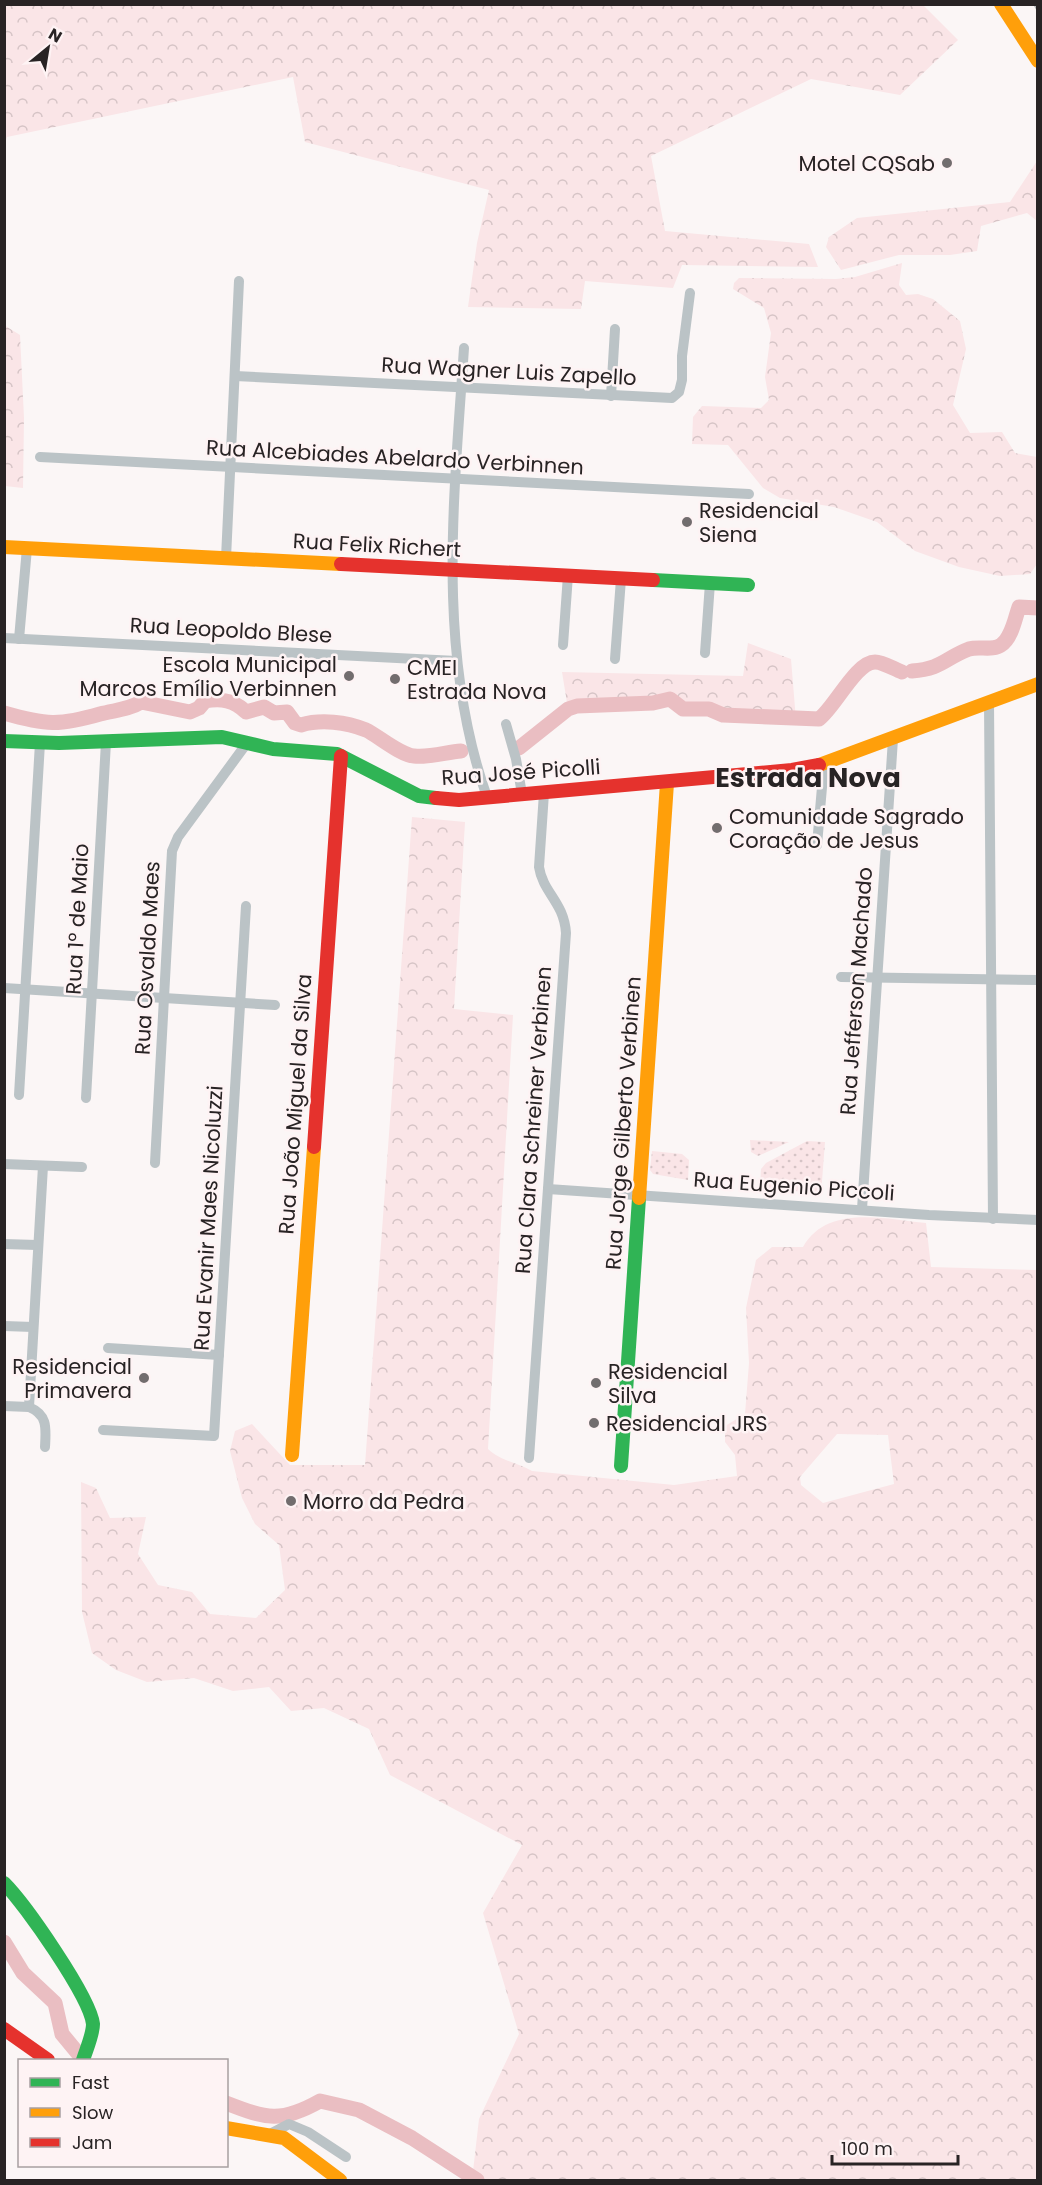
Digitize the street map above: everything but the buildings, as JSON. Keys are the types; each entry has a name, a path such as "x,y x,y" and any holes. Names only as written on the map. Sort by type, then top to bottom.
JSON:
{"main road":[{"path":"1001,4 1038,61"},
{"name":"Rua Felix Richert","path":"4,547 748,585"},
{"name":"Rua José Picolli","path":"4,741 106,742 206,736 273,749 322,751 341,756 419,796 447,800 765,774 824,764 1038,684"},
{"name":"Rua João Miguel da Silva","path":"292,1455 341,756"},
{"name":"Rua Jorge Gilberto Verbinen","path":"621,1466 667,783"},
{"path":"4,1883 21,1900 88,2005 93,2026 84,2059"},
{"path":"4,2030 45,2059"},
{"path":"228,2128 270,2134 300,2148 340,2181"}],"street":[{"path":"226,558 239,281"},
{"name":"Rua Wagner Luis Zapello","path":"235,376 672,398 679,392 690,293"},
{"path":"611,396 615,329"},
{"path":"464,348 451,570 456,661 462,707 487,797"},
{"name":"Rua Alcebiades Abelardo Verbinnen","path":"40,457 749,494"},
{"path":"19,639 27,548"},
{"path":"563,645 568,575"},
{"path":"623,638 624,579"},
{"path":"615,659 624,579"},
{"path":"708,652 713,583"},
{"name":"Rua Leopoldo Blese","path":"4,638 456,661"},
{"path":"989,702 993,1219"},
{"path":"506,724 516,759 522,794"},
{"name":"Rua Jefferson Machado","path":"862,1209 893,739"},
{"name":"Rua 1º de Maio","path":"86,1098 106,742"},
{"path":"19,1095 40,743"},
{"name":"Rua Osvaldo Maes","path":"155,1163 174,843 247,743"},
{"path":"817,845 824,764"},
{"name":"Rua Clara Schreiner Verbinen","path":"529,1458 566,933 565,917 540,876 544,793"},
{"name":"Rua Evanir Maes Nicoluzzi","path":"103,1430 214,1436 246,906"},
{"path":"841,977 1038,980"},
{"path":"4,988 275,1005"},
{"path":"4,1164 82,1167"},
{"path":"29,1407 43,1166"},
{"name":"Rua Eugenio Piccoli","path":"548,1189 993,1219 1038,1220"},
{"path":"4,1244 37,1245"},
{"path":"4,1326 33,1327"},
{"path":"108,1348 219,1355"},
{"path":"4,1406 29,1407 39,1411 45,1419 45,1447"},
{"path":"270,2134 289,2124 308,2132 346,2157"}],"green space":[{"path":"5,5 923,5 958,40 900,95 811,79 651,156 665,231 809,244 818,267 682,265 673,288 585,281 581,309 468,307 477,243 489,190 305,142 293,77 7,137 5,142"},
{"path":"1037,161 1037,221 1027,213 981,226 977,251 950,255 899,255 841,270 826,247 829,237 857,218 1010,202"},
{"path":"902,263 899,285 906,295 918,294 933,299 960,321 966,349 953,405 970,433 1002,432 1015,453 1037,457 1037,564 1030,574 1000,576 959,567 915,551 877,522 834,507 780,498 763,488 728,445 692,444 693,417 702,406 761,408 769,400 765,377 771,333 764,308 733,289 734,283 739,278 836,279 855,277"},
{"path":"4,325 20,335 24,418 23,488 5,486"},
{"path":"748,643 791,659 796,720 723,715 709,709 683,709 670,699 593,704 568,709 562,672 743,676"},
{"path":"412,817 465,822 454,1009 513,1015 488,1449 493,1453 532,1471 674,1485 737,1476 735,1455 725,1442 725,1426 745,1414 749,1363 746,1308 756,1260 772,1247 803,1247 813,1233 842,1219 875,1217 926,1223 931,1267 1037,1270 1037,2180 472,2180 479,2119 519,2034 483,1913 522,1845 390,1775 369,1729 324,1708 291,1711 269,1687 233,1691 194,1678 147,1682 116,1670 92,1653 82,1612 81,1482 96,1488 110,1518 146,1517 138,1554 158,1585 192,1592 210,1614 256,1618 285,1590 279,1545 255,1524 242,1498 230,1451 235,1431 252,1424 290,1465 365,1465","holes":["837,1434 888,1435 894,1484 823,1503 801,1485 800,1477"]},
{"path":"750,1140 789,1142 758,1156 751,1152"},
{"path":"807,1141 825,1142 821,1194 760,1187 761,1169 766,1163"},
{"path":"652,1151 682,1154 689,1160 688,1180 653,1174 650,1170"}],"waterway":[{"path":"912,671 937,666 969,649 998,647 1008,638 1019,607 1038,608"},
{"path":"519,748 568,709 577,706 653,703 670,699 683,709 709,709 723,715 819,719 860,669 868,664 878,662 902,672"},
{"path":"4,713 42,722 63,722 126,708 141,702 190,712 199,708 205,701 222,700 232,702 246,712 264,707 274,713 287,712 295,723 301,725 325,722 358,727 408,755 426,756 461,751"},
{"path":"4,1942 23,1973 55,2003 62,2034 81,2057"},
{"path":"228,2104 252,2113 274,2116 295,2113 320,2101 359,2110 412,2138 477,2180"}],"railway":[{"path":"1034,4 1038,11"}],"traffic: fast":[{"path":"653,580 748,585"},
{"path":"4,741 59,743 222,737 273,749 337,754 419,796 436,798"},
{"path":"621,1466 639,1198"},
{"path":"4,1883 55,1951 89,2011 93,2028 83,2059"}],"traffic: slow":[{"path":"1001,4 1038,61"},
{"path":"4,547 341,564"},
{"path":"819,765 1038,684"},
{"path":"639,1198 667,783"},
{"path":"292,1455 314,1147"},
{"path":"228,2128 284,2138 340,2180"}],"traffic: jam":[{"path":"341,564 653,580"},
{"path":"314,1147 341,756"},
{"path":"436,798 459,800 792,770 819,765"},
{"path":"4,2029 47,2059"}],"place":[{"name":"Motel CQSab","path":"947,163"},
{"name":"Residencial Siena","path":"687,522"},
{"name":"Escola Municipal Marcos Emílio Verbinnen","path":"349,676"},
{"name":"CMEI Estrada Nova","path":"395,679"},
{"name":"Comunidade Sagrado Coração de Jesus","path":"717,828"},
{"name":"Residencial Primavera","path":"144,1378"},
{"name":"Residencial Silva","path":"596,1383"},
{"name":"Residencial JRS","path":"594,1423"},
{"name":"Morro da Pedra","path":"291,1501"}],"district":[{"name":"Estrada Nova","path":"808,777"}]}
